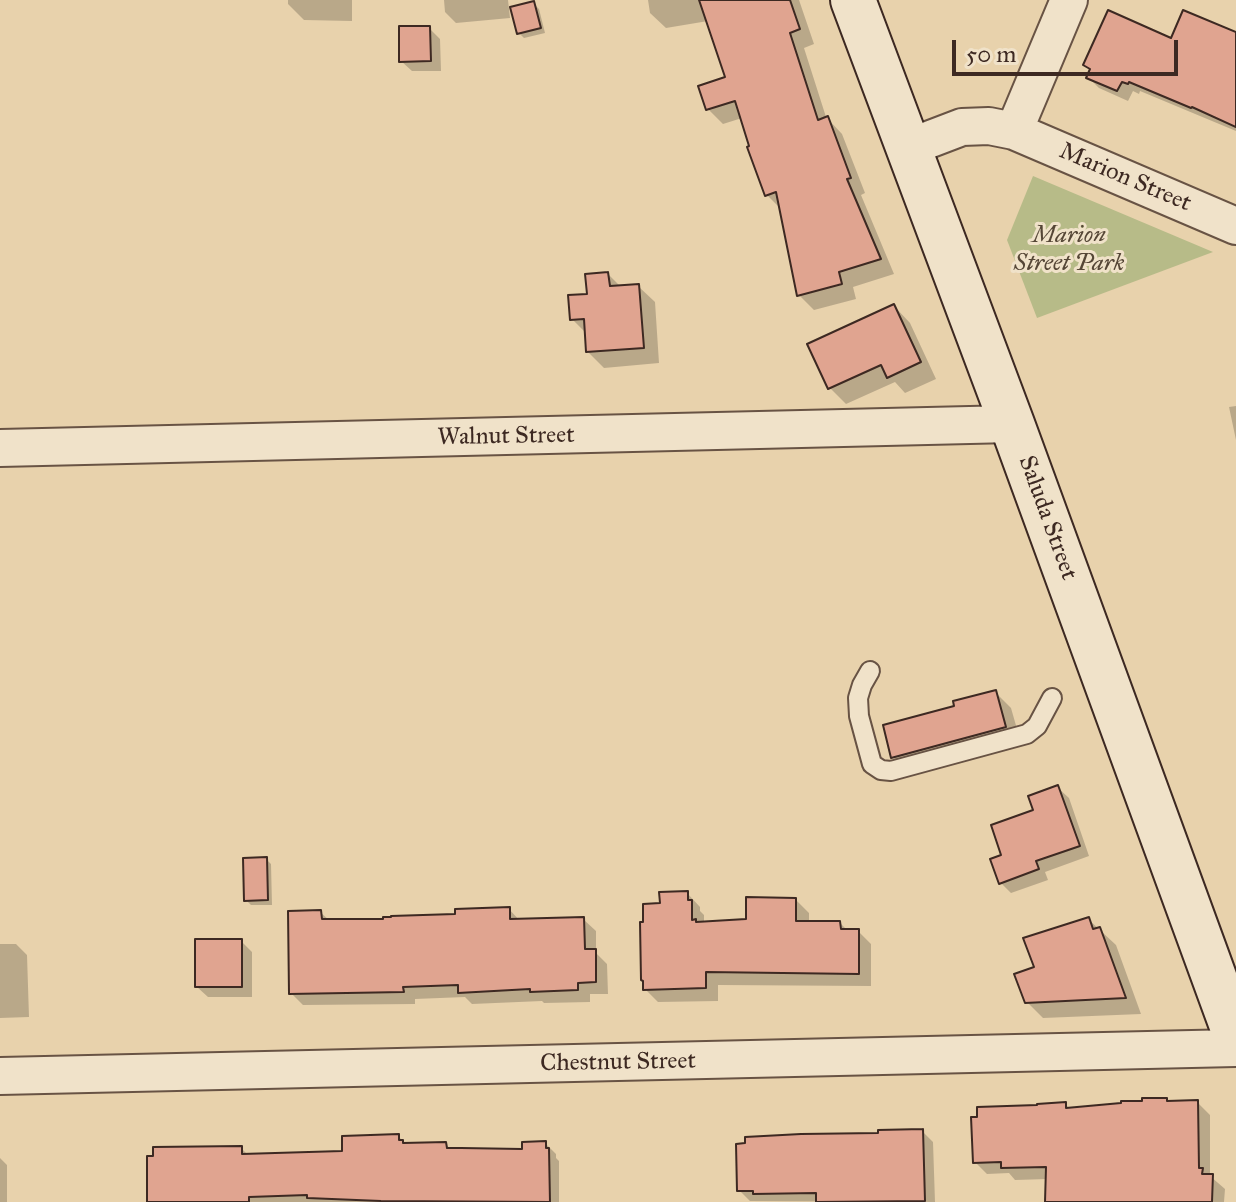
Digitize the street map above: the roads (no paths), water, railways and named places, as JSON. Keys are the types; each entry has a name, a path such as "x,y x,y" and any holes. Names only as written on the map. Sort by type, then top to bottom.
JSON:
{"main road":[{"name":"Saluda Street","path":"853,0 1236,1037"}],"street":[{"path":"1014,131 1069,0"},
{"name":"Marion Street","path":"907,148 962,127 989,126 1014,131 1236,226"},
{"name":"Walnut Street","path":"0,448 1012,424"},
{"name":"Chestnut Street","path":"0,1076 1236,1048"}],"lane":[{"path":"870,671 858,698 859,716 872,764 881,770 891,771 1027,734 1037,726 1052,698"}],"park label":[{"name":"Marion Street Park","path":"1069,250"}]}
